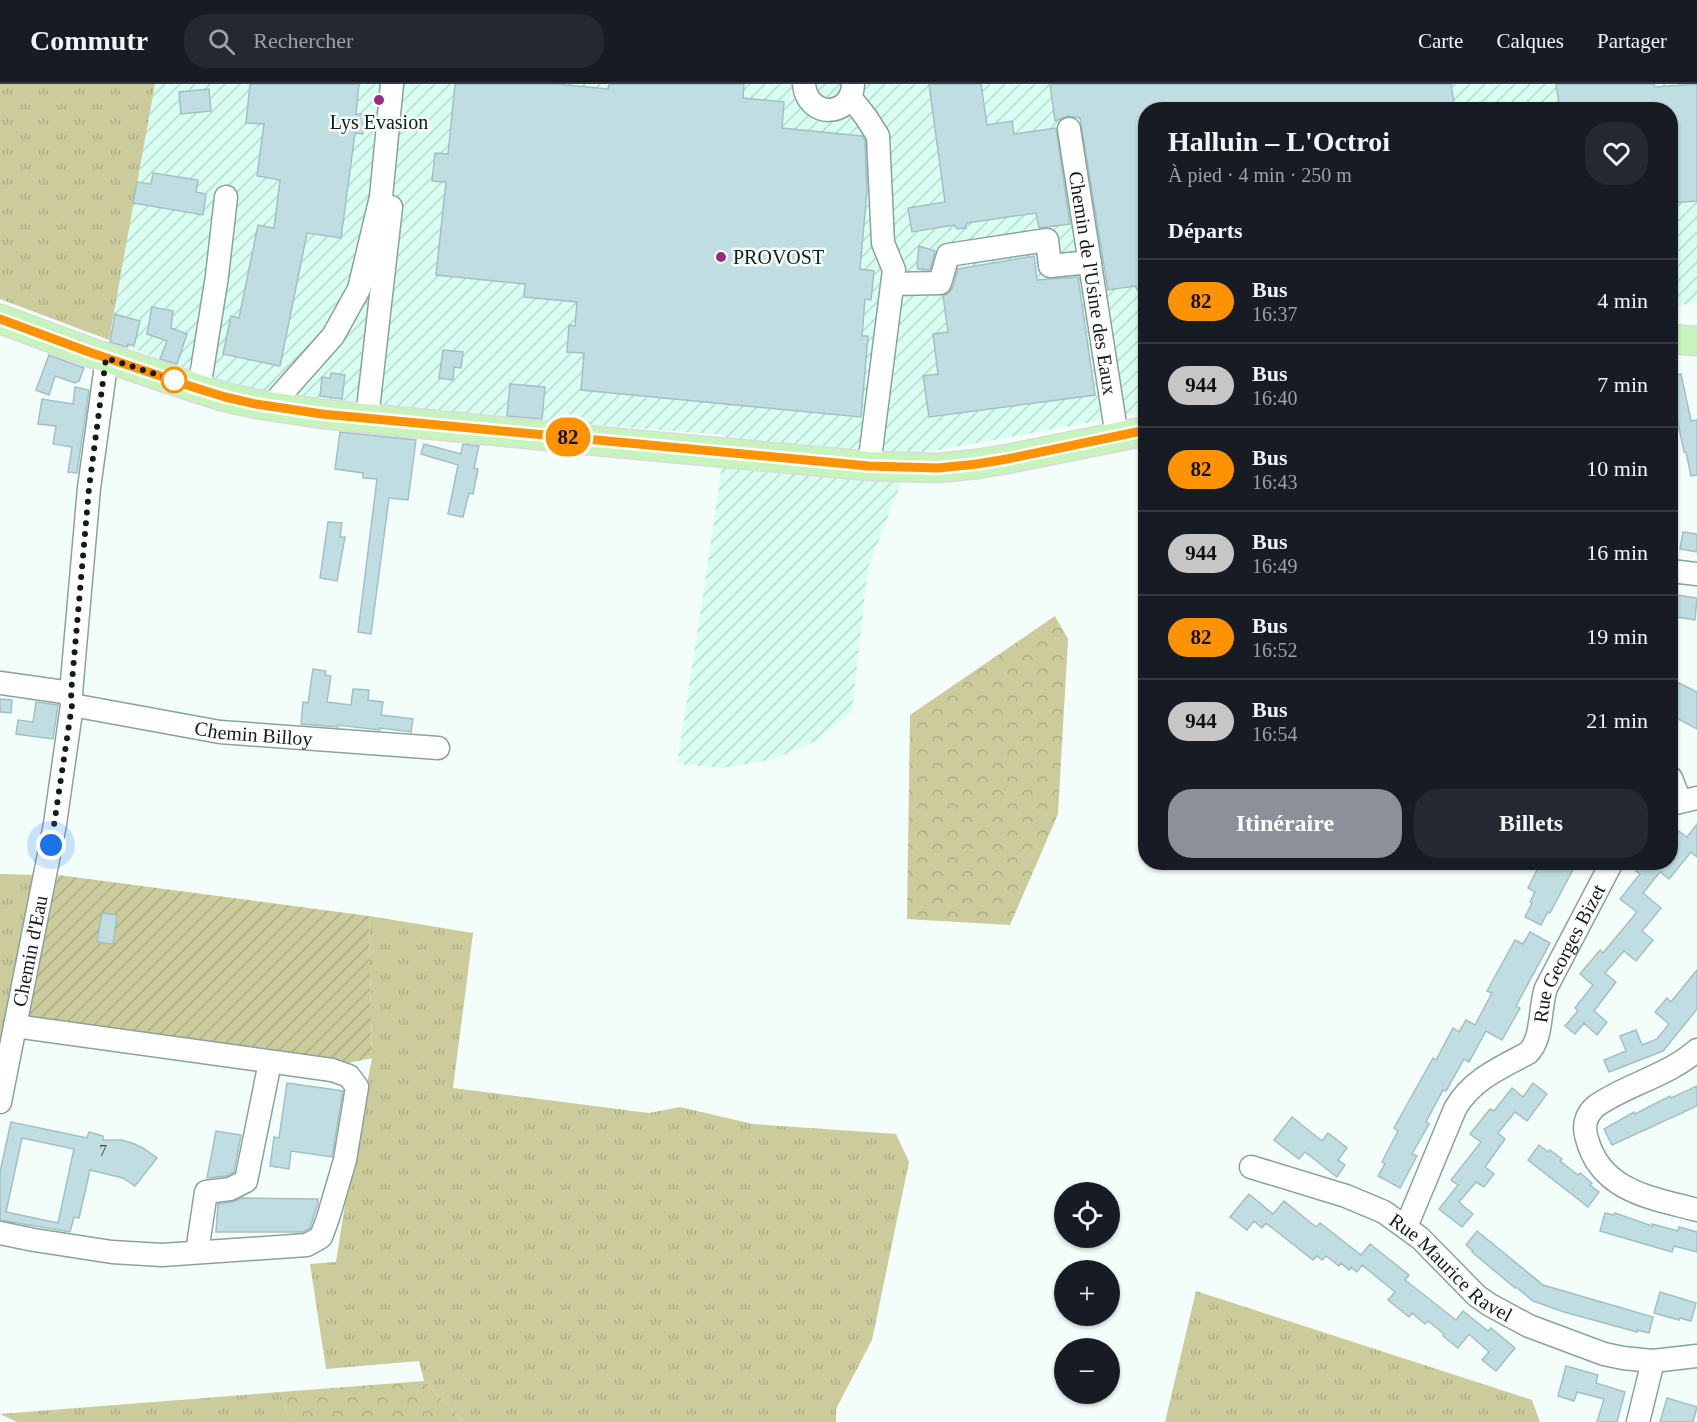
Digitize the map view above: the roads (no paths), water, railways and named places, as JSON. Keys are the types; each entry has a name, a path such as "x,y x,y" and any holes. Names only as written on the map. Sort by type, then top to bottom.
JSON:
{"main road":[{"path":"0,319 106,358 231,399 367,418 869,466 924,468 963,466 1007,459 1138,432"},
{"path":"1678,340 1697,341"}],"street":[{"path":"270,406 333,336 359,289 381,197 392,84"},
{"path":"367,418 404,98 408,84"},
{"path":"804,84 809,100 822,109 838,108 852,91 878,136 883,243 894,270 869,466"},
{"name":"Chemin de l'Usine des Eaux","path":"1069,129 1117,437"},
{"path":"199,389 217,276 226,197"},
{"path":"893,284 940,283 948,255 1047,240 1050,266 1090,262"},
{"name":"Chemin d'Eau","path":"0,1102 55,824 72,699 89,488 106,358"},
{"path":"1678,572 1697,574"},
{"path":"0,683 72,699"},
{"name":"Chemin Billoy","path":"72,699 220,732 438,748"},
{"name":"Rue Georges Bizet","path":"1406,1227 1461,1098 1468,1089 1487,1075 1533,1048 1538,1037 1546,988 1608,870"},
{"path":"0,1233 112,1252 162,1254 307,1245 321,1237 328,1218 345,1160 357,1087 349,1076 332,1070 15,1026"},
{"path":"1697,1050 1668,1070 1601,1104 1590,1112 1585,1126 1588,1144 1612,1179 1635,1193 1697,1210"},
{"path":"197,1252 206,1192 231,1189 246,1181 270,1062"},
{"name":"Rue Maurice Ravel","path":"1251,1167 1365,1203 1384,1212 1420,1238 1477,1296 1506,1315 1529,1326 1604,1354 1623,1358 1653,1361 1697,1356"},
{"path":"1638,1422 1653,1361"}],"place":[{"name":"Lys Evasion","path":"379,100"},
{"name":"PROVOST","path":"721,257"}]}
